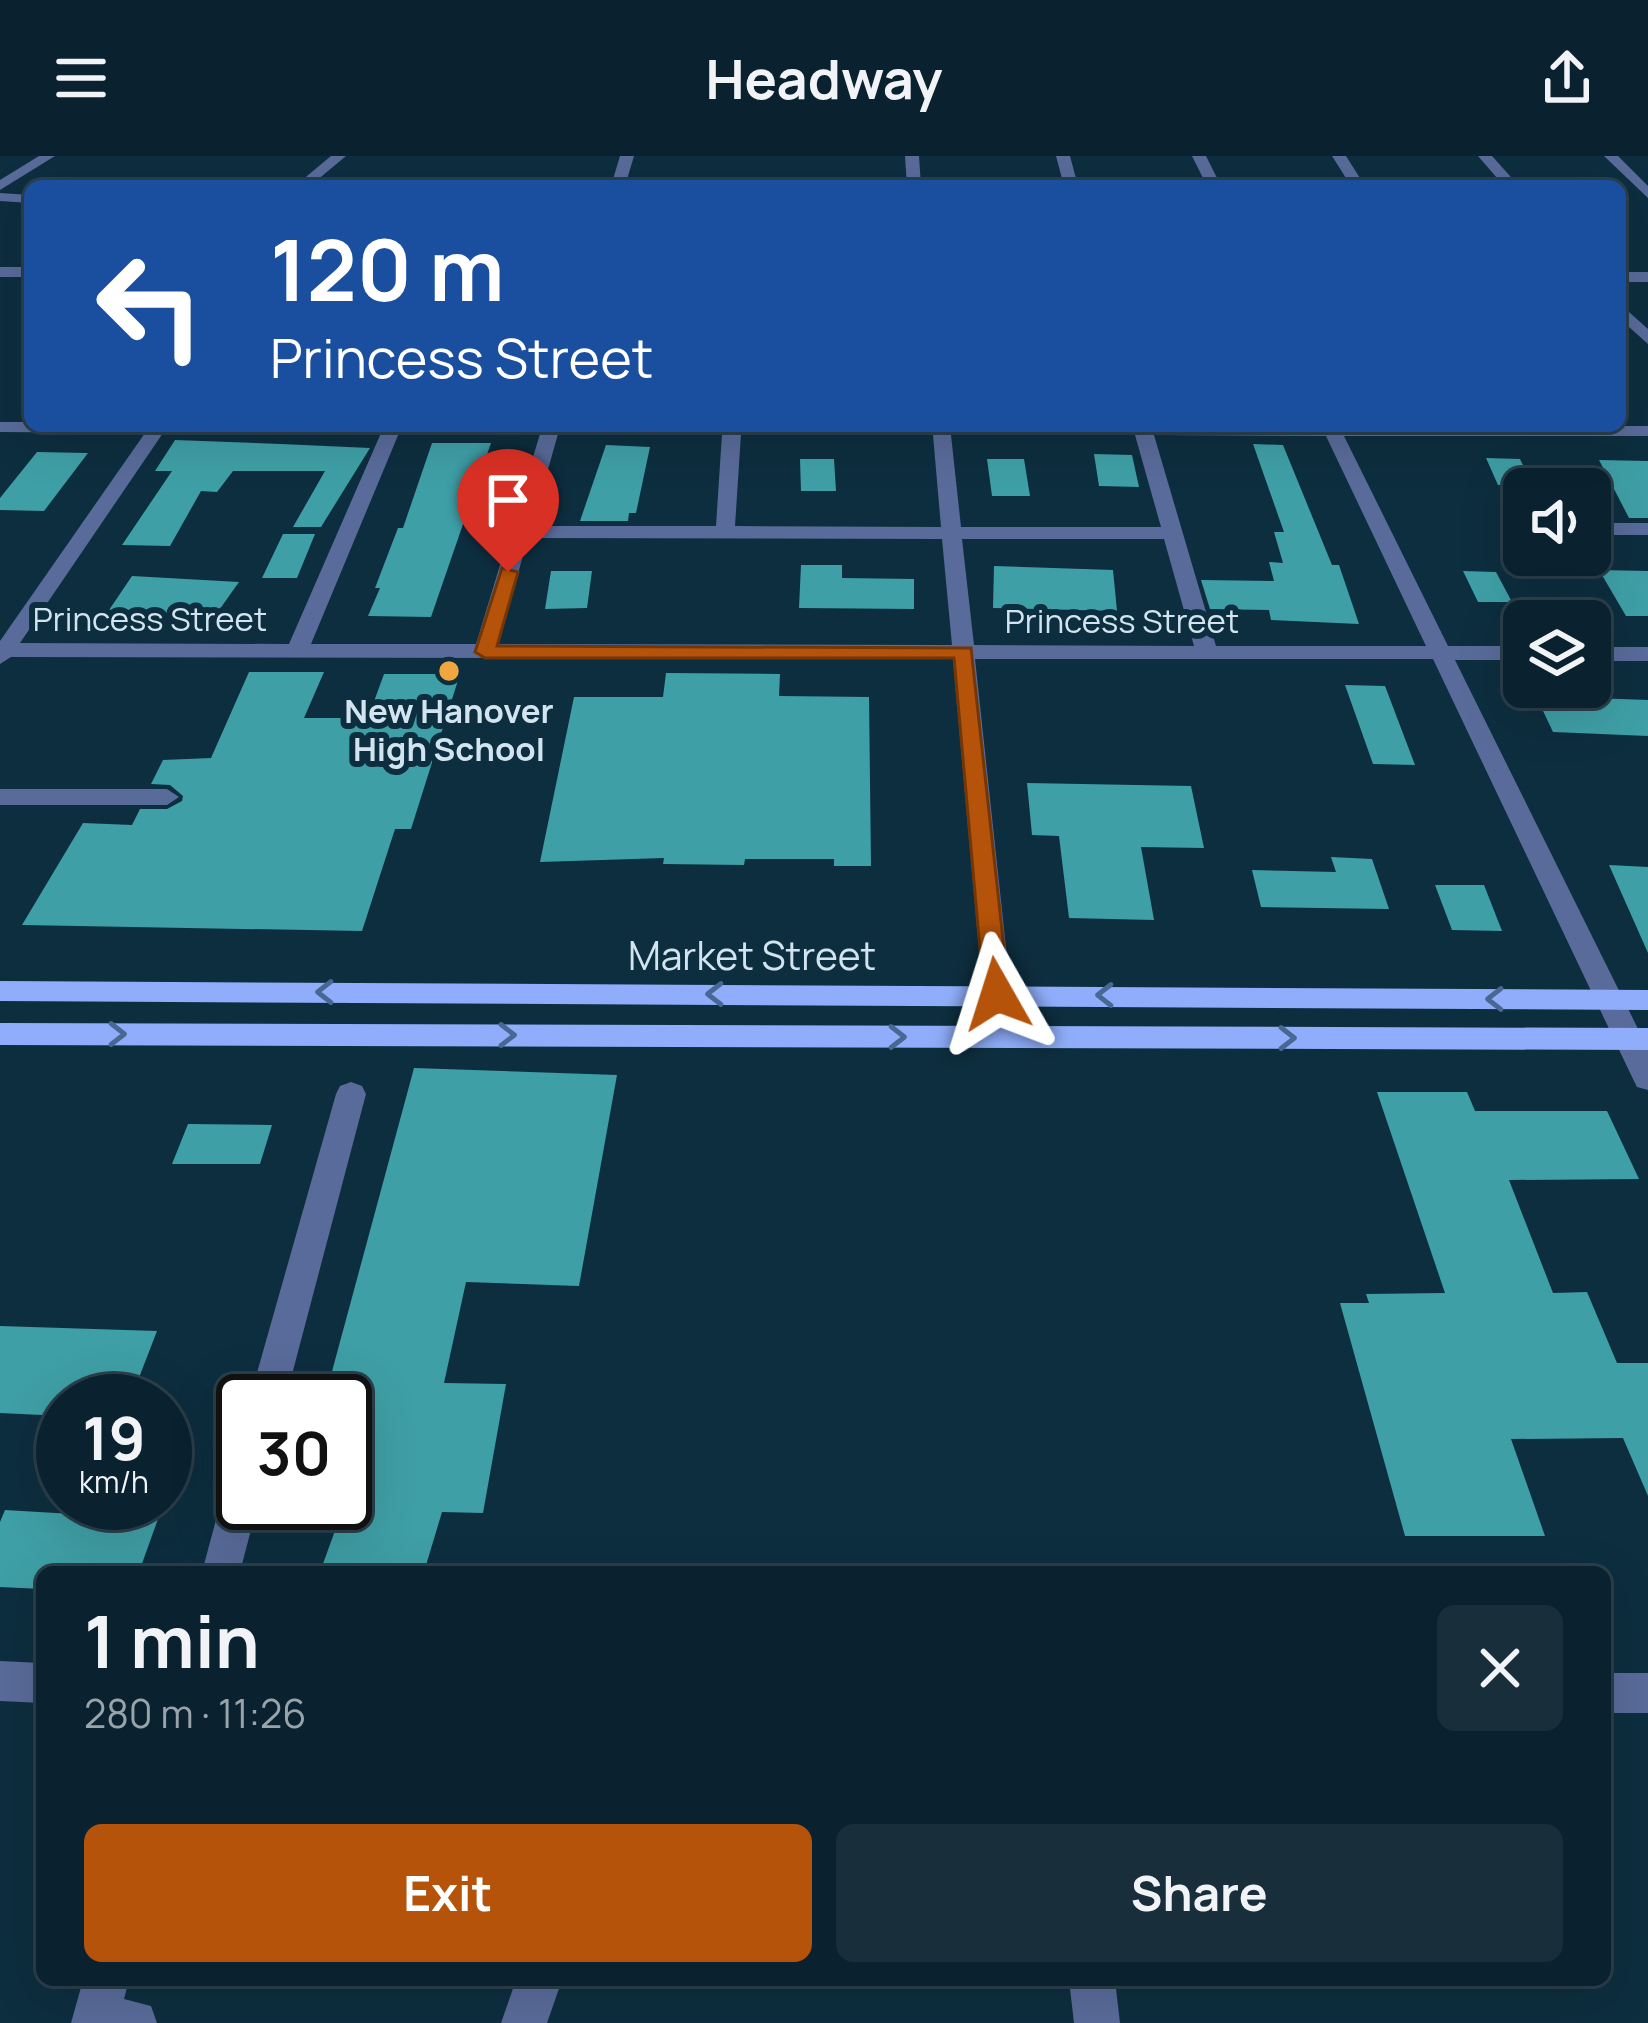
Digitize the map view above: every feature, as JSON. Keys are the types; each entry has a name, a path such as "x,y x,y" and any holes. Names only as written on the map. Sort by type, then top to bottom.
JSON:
{"main road":[{"name":"Market Street","path":"0,992 1648,1000"},
{"name":"Market Street","path":"0,1034 1638,1039"}],"street":[{"path":"0,186 48,156"},
{"path":"309,180 339,156"},
{"path":"1486,156 1507,180"},
{"path":"1611,156 1648,194"},
{"path":"1626,318 1643,344"},
{"path":"2,652 155,432"},
{"path":"297,652 391,432"},
{"path":"485,652 549,432"},
{"path":"725,534 732,432"},
{"path":"942,432 997,994"},
{"path":"1145,432 1207,653"},
{"path":"1333,432 1612,1000 1638,1039 1648,1079"},
{"path":"1611,529 1648,529"},
{"path":"520,532 1172,533"},
{"name":"Princess Street","path":"2,652 1503,653"},
{"path":"1611,654 1648,654"},
{"path":"0,797 167,797"},
{"path":"274,1374 351,1094"},
{"path":"223,1566 232,1530"},
{"path":"0,1682 36,1682"},
{"path":"1611,1693 1648,1693"},
{"path":"104,1986 94,2022 134,2023"},
{"path":"524,2023 536,1986"},
{"path":"1093,1986 1097,2023"}],"building":[{"path":"175,440 370,448 321,527 293,527 325,471 233,471 217,492 201,491 170,546 122,545 172,471 155,471"},
{"path":"432,443 491,443 431,617 368,616 380,588 375,588 398,528 403,528"},
{"path":"1253,444 1283,445 1332,565 1339,565 1359,624 1271,620 1269,610 1210,609 1201,580 1274,581 1269,562 1283,563 1274,532 1284,532"},
{"path":"606,445 650,447 636,513 629,513 628,521 580,521"},
{"path":"37,452 88,453 44,511 0,510 0,498"},
{"path":"1094,454 1132,455 1139,487 1099,486"},
{"path":"1486,458 1520,459 1524,468 1503,468 1503,485 1498,485"},
{"path":"800,459 834,459 836,491 801,491"},
{"path":"987,459 1024,459 1030,496 992,496"},
{"path":"1599,460 1648,461 1648,518 1629,518 1611,483 1611,468 1603,468"},
{"path":"283,534 315,534 297,578 262,578"},
{"path":"801,565 842,565 842,578 914,579 914,609 799,608"},
{"path":"994,566 1113,570 1117,611 993,608"},
{"path":"1611,570 1648,571 1648,616 1626,616 1603,576 1611,576"},
{"path":"551,571 592,571 587,608 545,609"},
{"path":"1463,571 1496,572 1511,600 1478,602"},
{"path":"132,576 239,582 217,613 176,611 170,620 105,616"},
{"path":"249,672 324,672 304,718 368,718 384,674 460,674 411,829 395,829 362,931 22,925 83,823 132,825 140,809 167,809 182,801 183,796 170,785 151,784 163,760 211,758"},
{"path":"666,673 780,674 779,696 869,697 871,866 834,866 834,859 745,859 744,865 663,864 664,858 540,862 574,697 663,697"},
{"path":"1345,685 1385,686 1415,765 1373,764"},
{"path":"1611,699 1648,700 1648,736 1553,732 1542,708 1611,708"},
{"path":"1027,783 1191,786 1204,848 1141,847 1154,920 1069,918 1059,836 1032,835"},
{"path":"1331,857 1372,859 1389,909 1261,907 1252,870 1336,872"},
{"path":"1609,865 1648,867 1648,953"},
{"path":"1435,885 1484,885 1502,931 1452,930"},
{"path":"414,1068 617,1075 579,1286 466,1282 444,1383 506,1384 483,1513 442,1512 426,1566 322,1566 335,1530 372,1530 372,1374 331,1374"},
{"path":"1377,1092 1467,1092 1475,1111 1607,1111 1639,1179 1509,1180 1553,1293 1587,1292 1617,1363 1648,1363 1648,1496 1623,1438 1511,1439 1545,1536 1405,1536 1340,1303 1369,1303 1366,1294 1445,1293"},
{"path":"188,1124 272,1125 260,1164 172,1164"},
{"path":"0,1326 157,1331 140,1374 36,1374 36,1415 0,1413"},
{"path":"5,1510 36,1512 36,1530 154,1530 141,1566 36,1566 36,1589 0,1587 0,1522"}],"place":[{"name":"New Hanover High School","path":"449,671"}],"route":[{"path":"508,572 485,652 964,652 997,994"}]}
